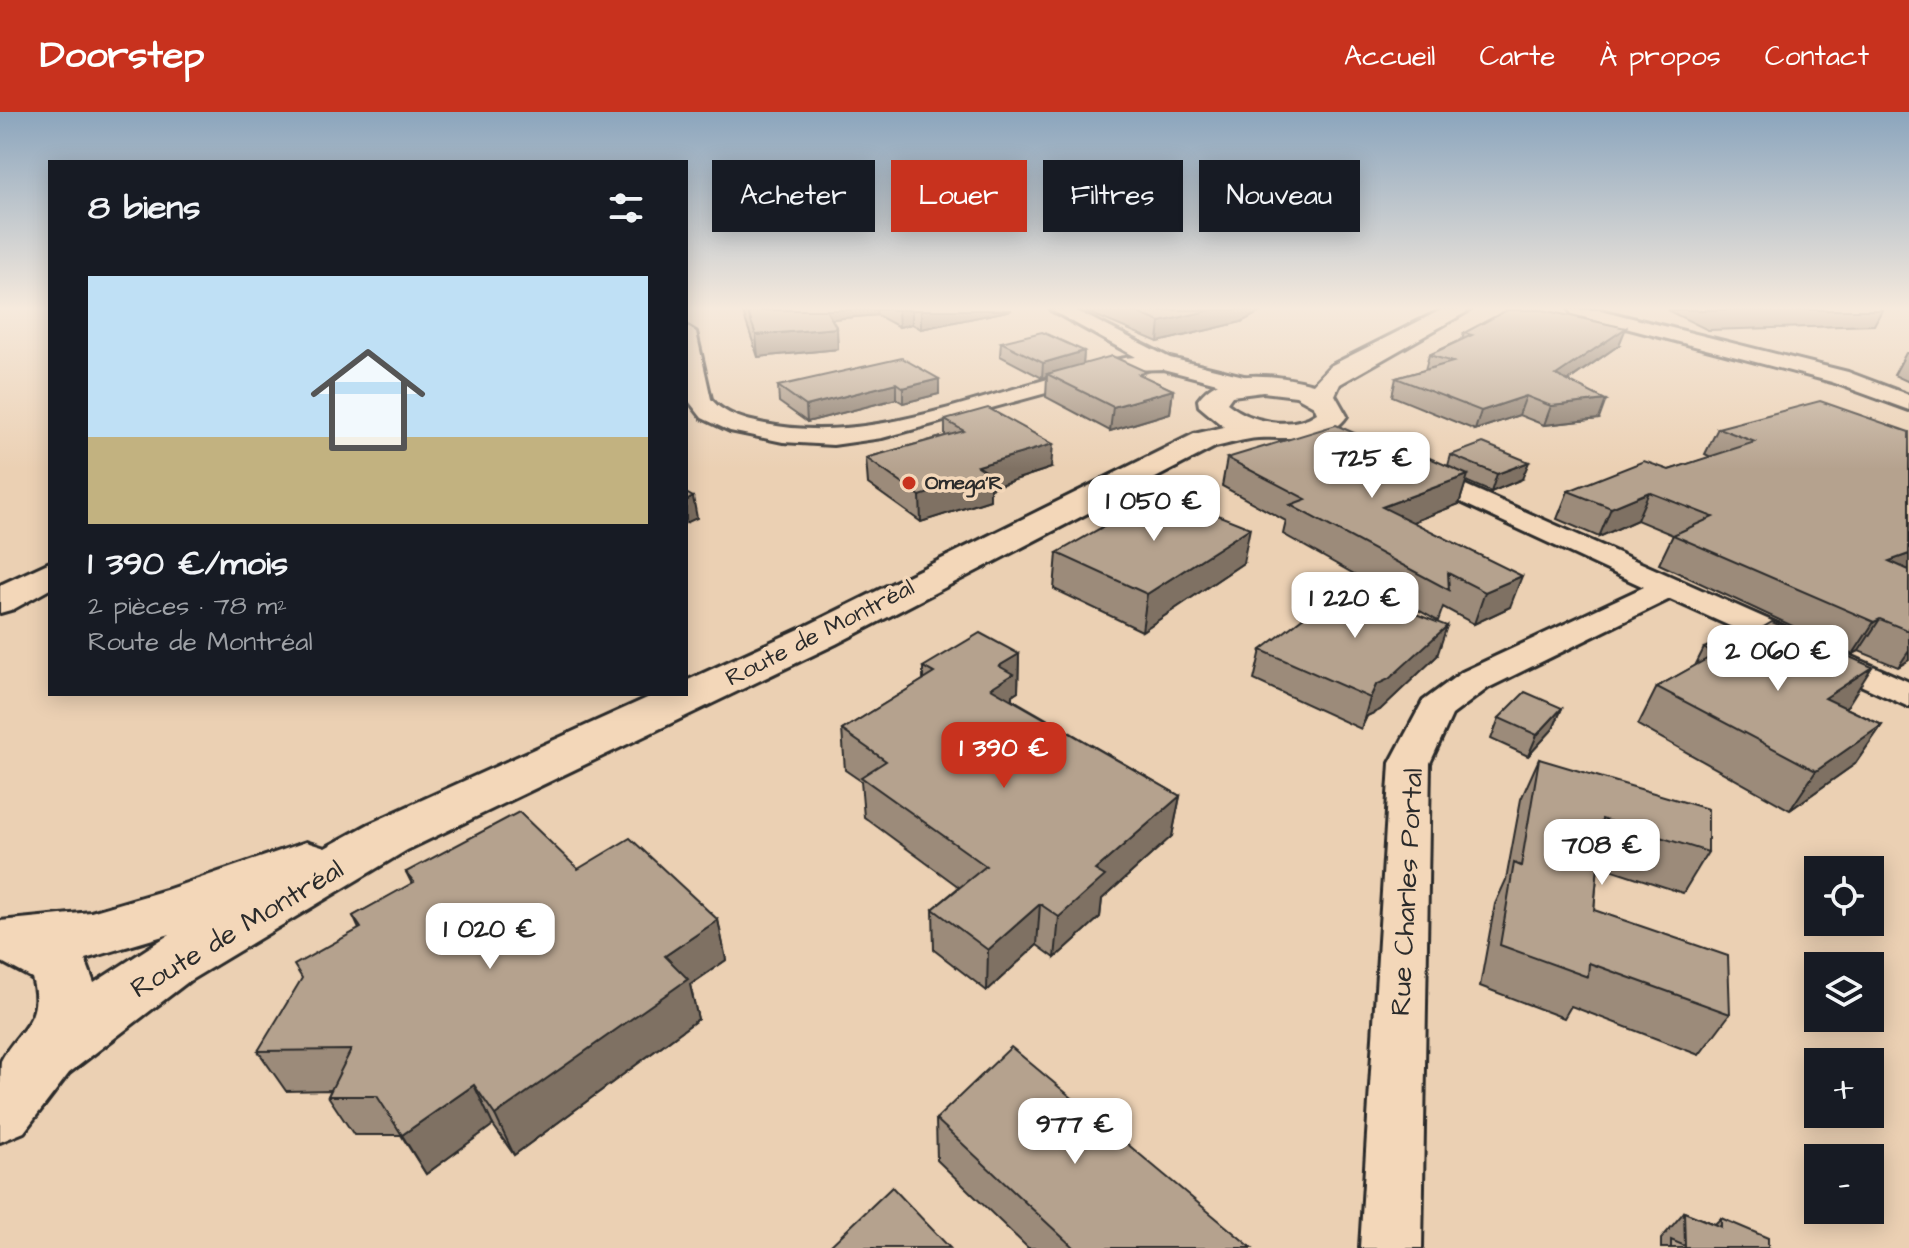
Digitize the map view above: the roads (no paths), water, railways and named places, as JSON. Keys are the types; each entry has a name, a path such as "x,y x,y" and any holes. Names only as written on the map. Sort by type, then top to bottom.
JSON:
{"main road":[{"path":"1336,422 1329,380 1356,363"},
{"path":"1209,405 1248,384 1279,385 1339,372"},
{"path":"1279,385 1336,422"},
{"name":"Route de Montréal","path":"48,1052 168,964 388,837 821,635 1209,405 1275,429 1336,422"},
{"path":"0,601 48,574"},
{"path":"0,613 48,585"},
{"name":"Route de Montréal","path":"11,941 91,935 388,837"},
{"path":"0,1110 22,1089 48,1052 67,1001 57,963 11,941"}],"street":[{"path":"692,363 700,400 710,413 739,426 833,438 882,431 1129,364 1163,363"},
{"path":"1163,363 1209,405"},
{"path":"1786,363 1840,377 1909,403"},
{"path":"1398,463 1909,696"},
{"name":"Rue Charles Portal","path":"1391,1248 1410,763 1436,709 1475,680 1670,587"}],"place":[{"name":"Omega'R","path":"909,483"}]}
